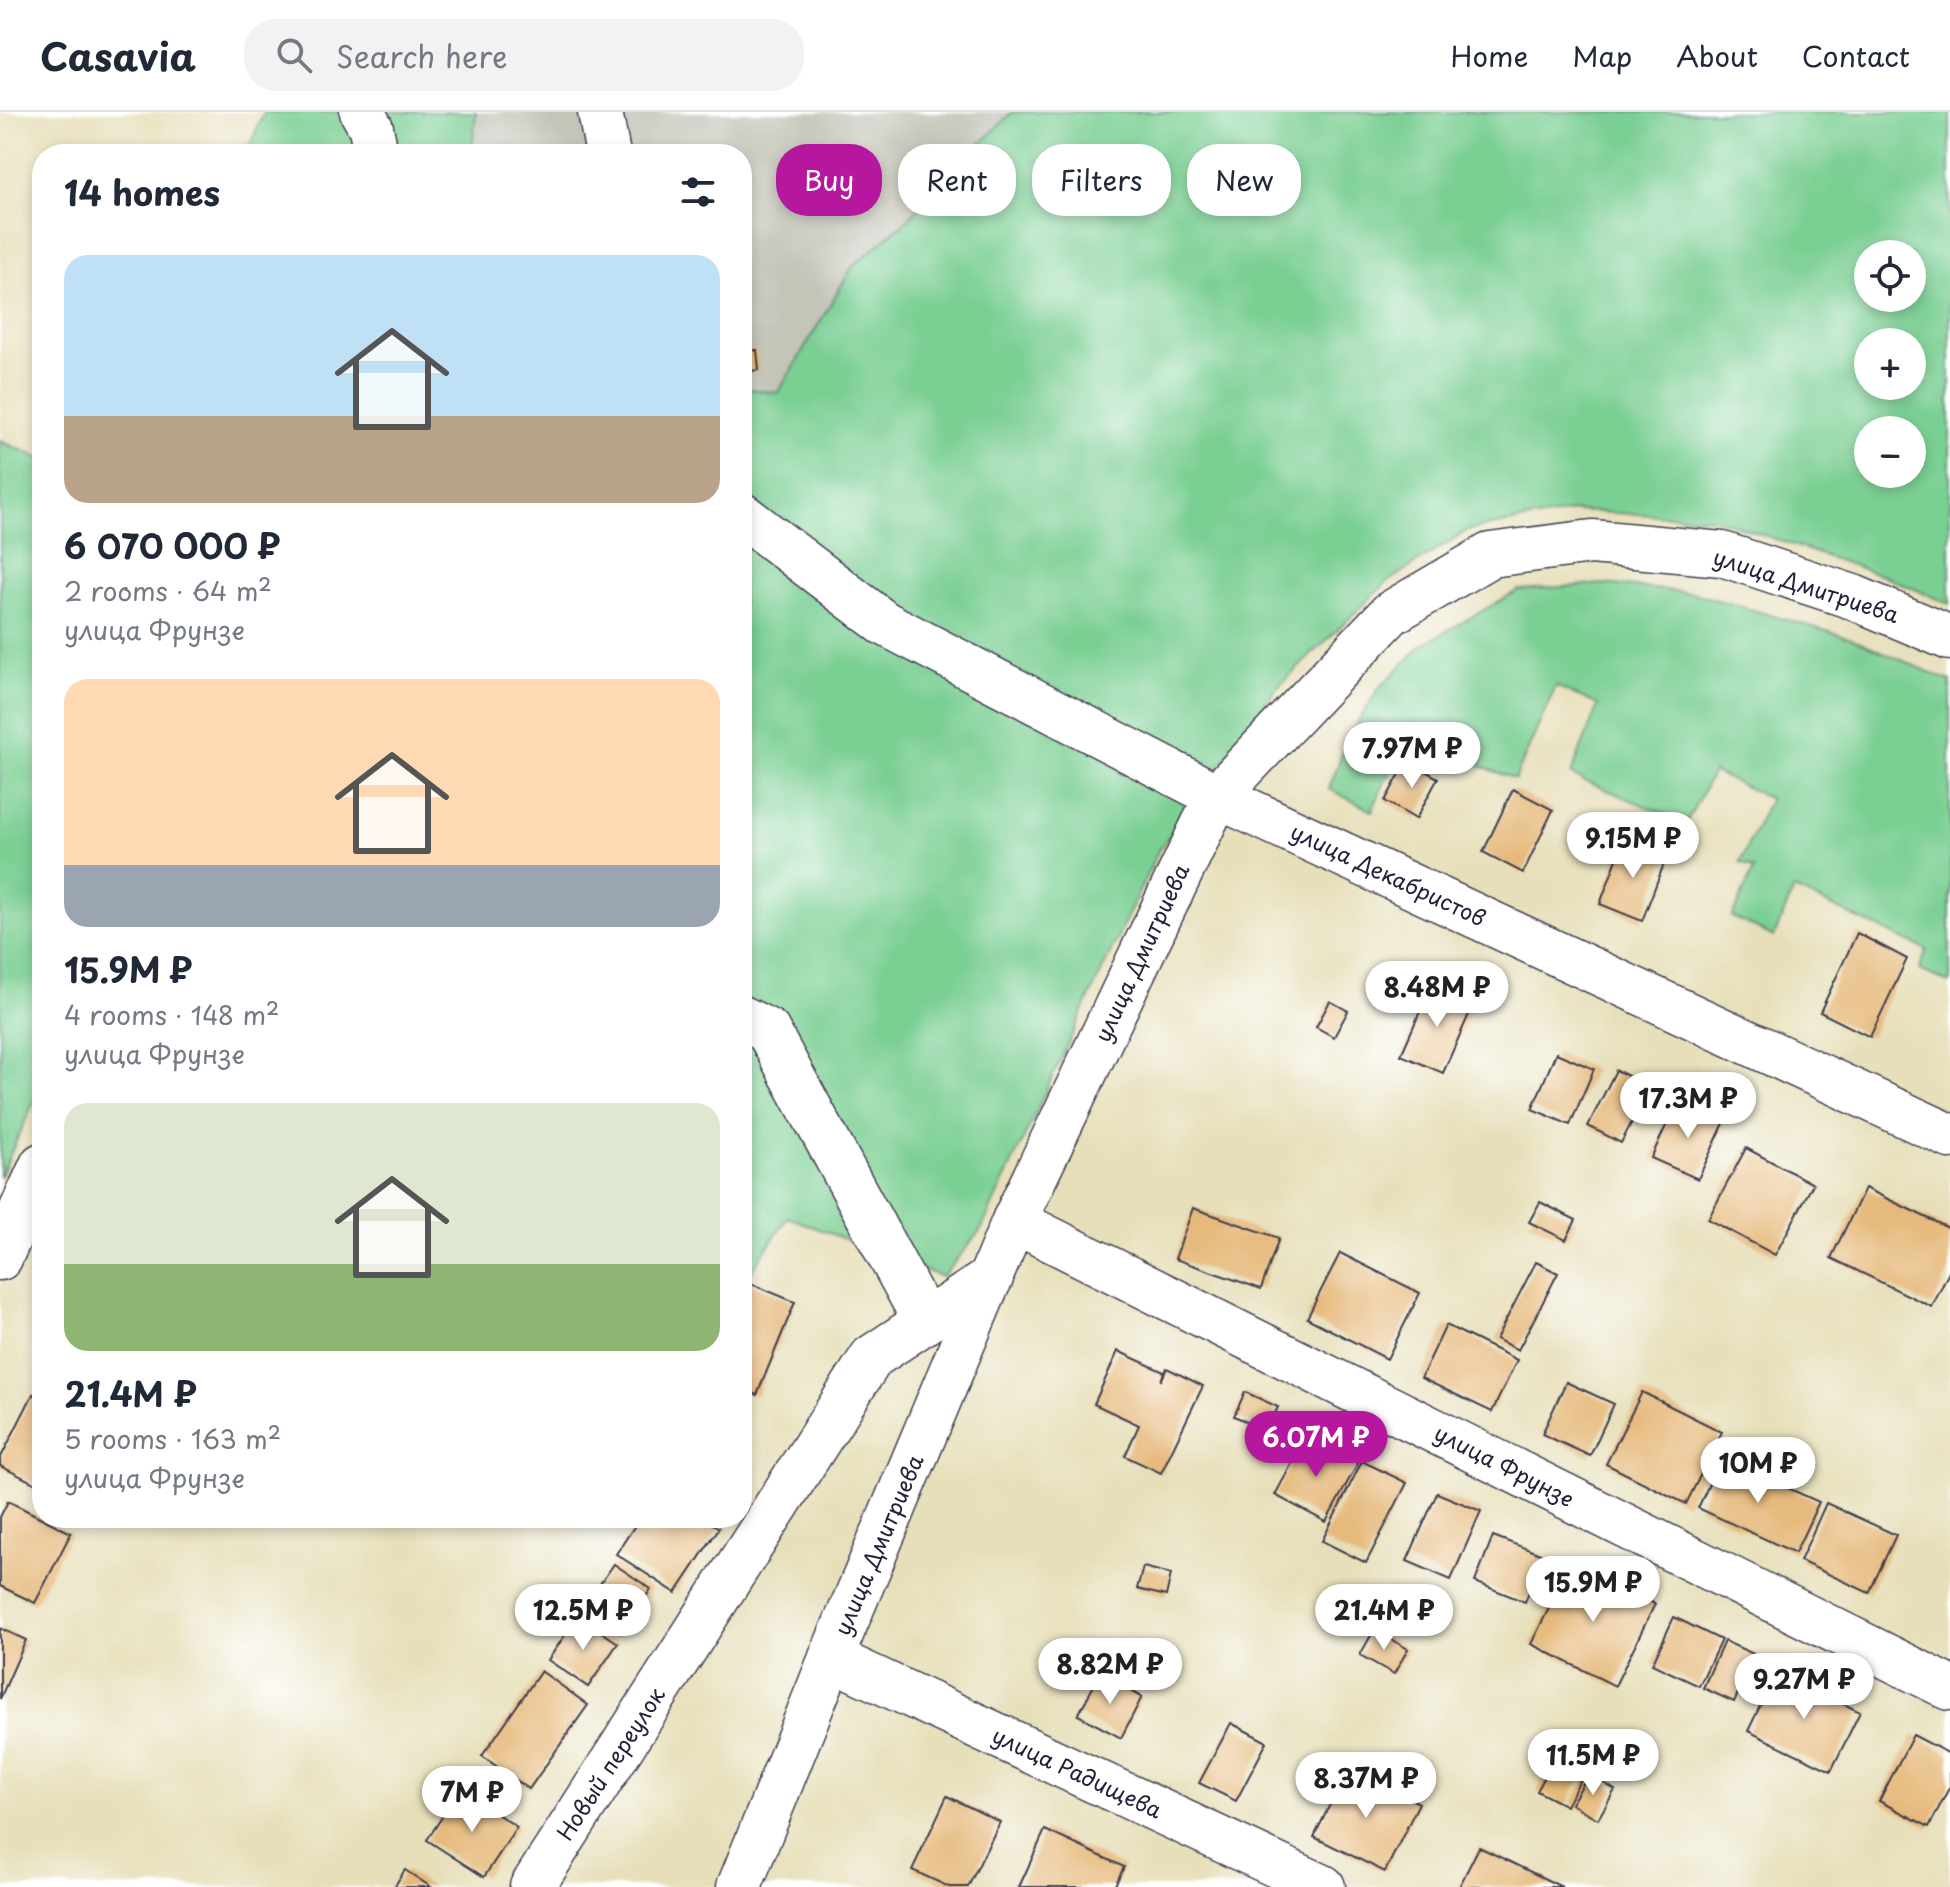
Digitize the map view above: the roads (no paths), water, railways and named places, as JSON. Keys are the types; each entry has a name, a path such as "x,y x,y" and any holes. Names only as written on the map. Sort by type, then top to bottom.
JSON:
{"street":[{"path":"362,112 371,128 374,144"},
{"path":"600,112 606,144"},
{"name":"улица Декабристов","path":"752,523 884,623 1217,796 1950,1136"},
{"name":"улица Дмитриева","path":"739,1887 1014,1221 1217,796 1391,613 1490,555 1592,542 1722,554 1853,597 1950,638"},
{"path":"752,1023 768,1031 925,1321"},
{"path":"0,1258 32,1187"},
{"name":"улица Фрунзе","path":"1014,1221 1950,1688"},
{"name":"Новый переулок","path":"532,1887 872,1357 991,1278"},
{"name":"улица Радищева","path":"831,1658 1323,1887"}]}
